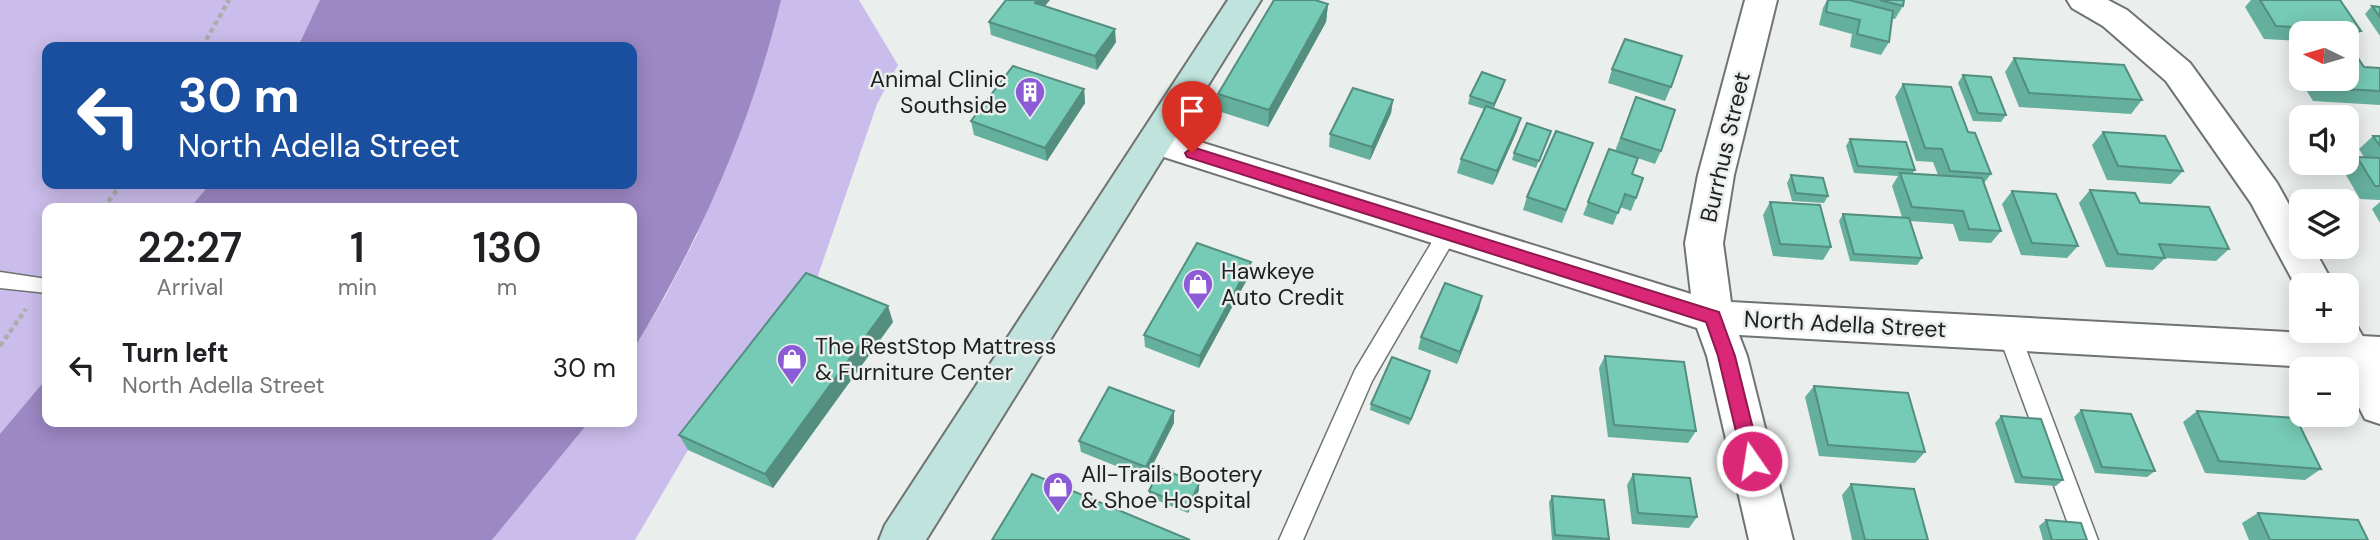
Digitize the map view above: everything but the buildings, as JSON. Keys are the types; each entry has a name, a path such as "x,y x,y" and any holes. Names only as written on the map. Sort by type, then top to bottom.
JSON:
{"main road":[{"path":"901,540 1245,0"}],"street":[{"name":"Burrhus Street","path":"1761,0 1716,175 1704,243 1713,317 1727,356 1771,540"},
{"path":"2083,0 2115,18 2178,72 2264,193 2308,273"},
{"name":"North Adella Street","path":"1155,141 1713,317 2009,332 2357,345"},
{"path":"2357,345 2380,406"}],"lane":[{"path":"1291,540 1363,377 1448,233"},
{"path":"0,280 42,286"},
{"path":"2009,332 2086,540"}],"path":[{"path":"205,42 229,0"},
{"path":"107,203 118,189"}],"shaded area":[{"path":"0,0 859,0 898,65 877,104 813,290 688,450 635,540 492,540 585,427 637,427 637,344 698,233 637,210 637,203 42,203 42,427 45,427 0,540"},
{"path":"320,0 781,0 754,92 720,182 679,268 637,343 637,203 194,203 206,189 637,189 637,42 300,42"},
{"path":"42,384 42,427 585,427 492,540 0,540 0,434"}],"place":[{"name":"Animal Clinic Southside","path":"1030,119"},
{"name":"Hawkeye Auto Credit","path":"1198,311"},
{"name":"The RestStop Mattress & Furniture Center","path":"792,386"},
{"name":"All-Trails Bootery & Shoe Hospital","path":"1058,514"}],"route":[{"path":"1192,153 1713,317 1727,356 1752,461"}]}
